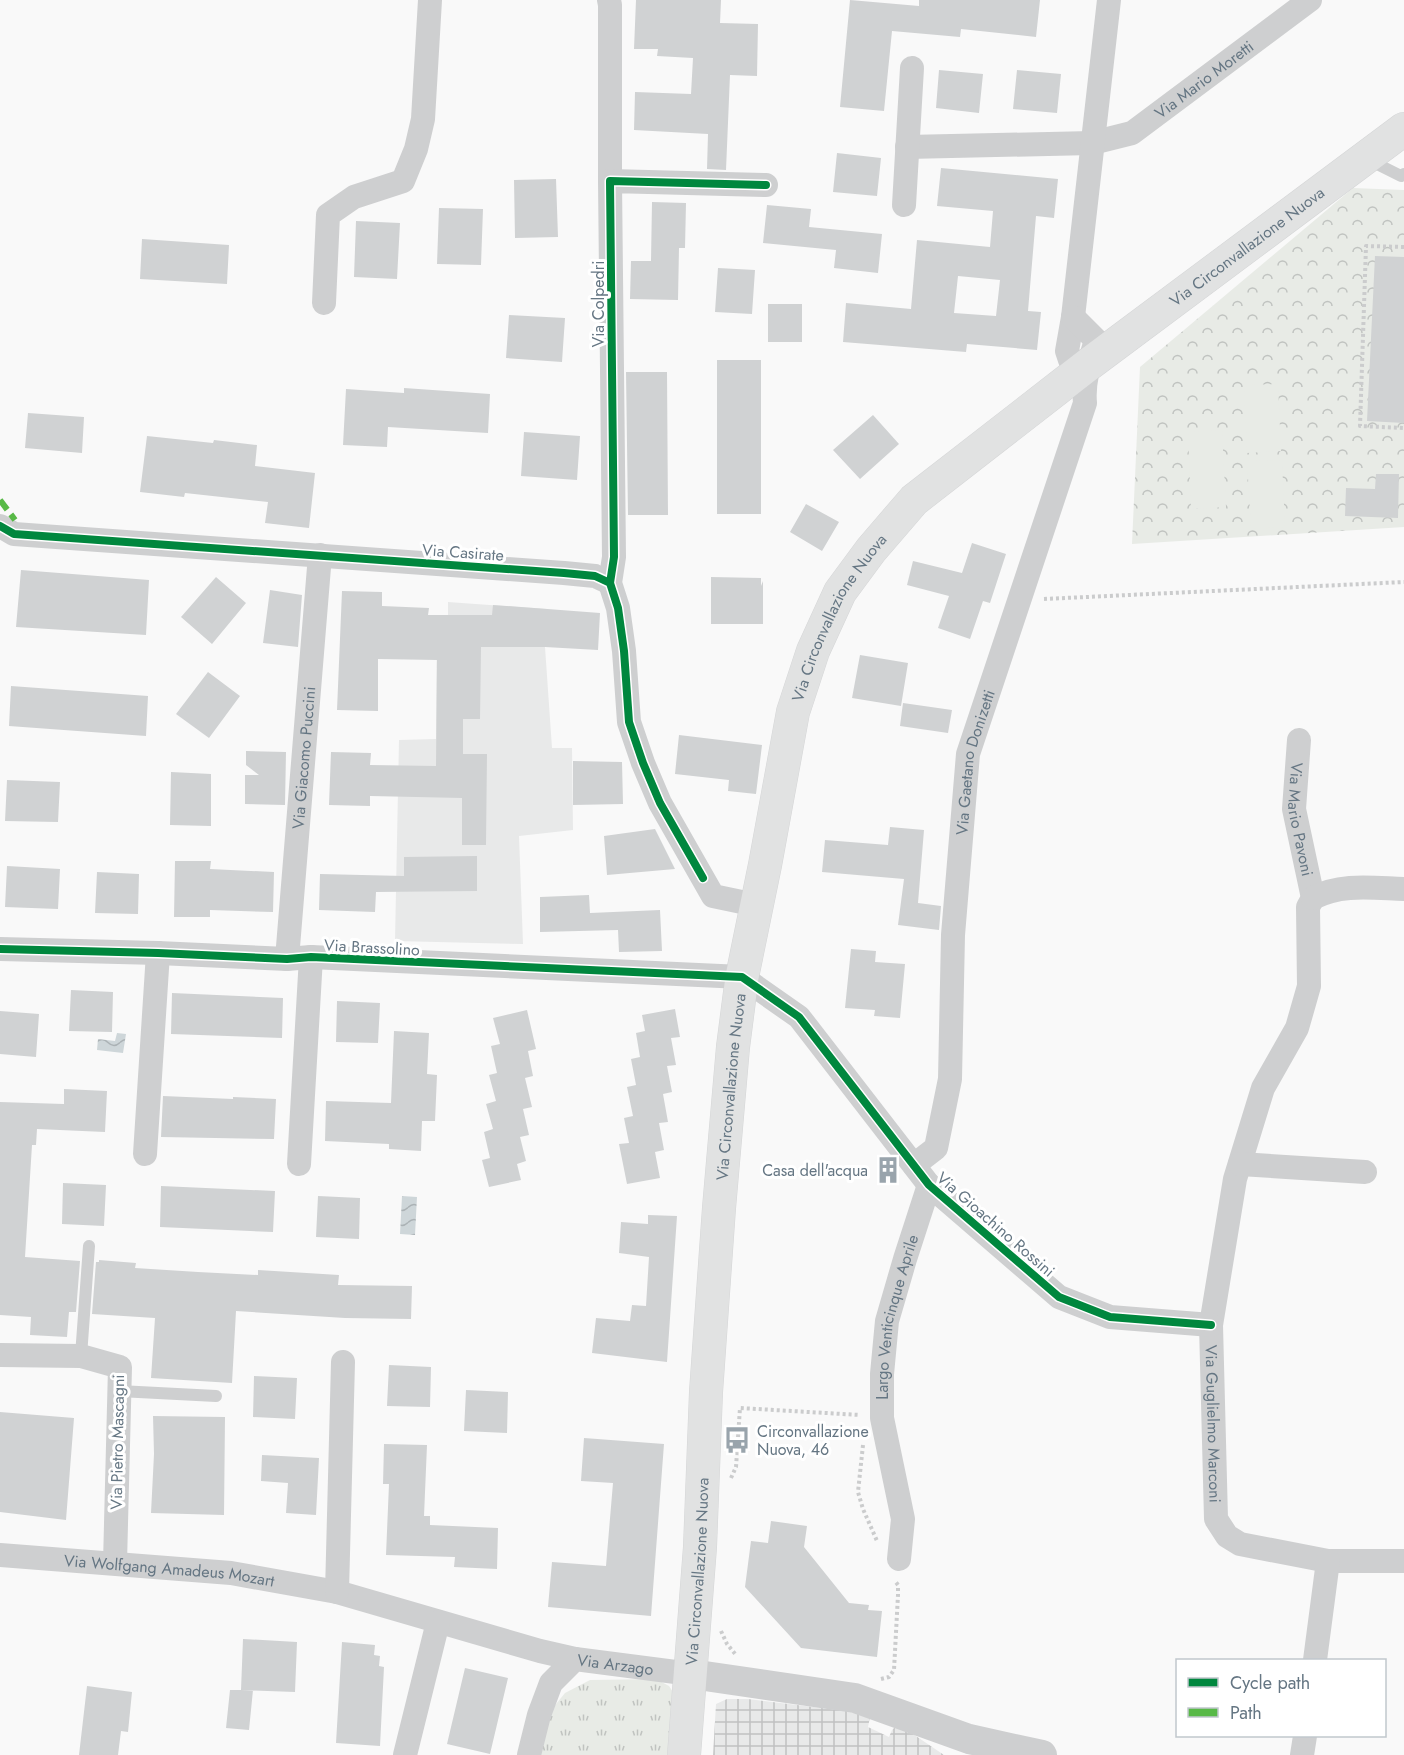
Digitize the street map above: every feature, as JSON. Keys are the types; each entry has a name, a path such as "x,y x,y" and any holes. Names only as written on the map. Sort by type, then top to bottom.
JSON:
{"main road":[{"name":"Via Circonvallazione Nuova","path":"684,1755 700,1547 706,1392 733,1047 742,977 793,712 813,651 840,592 871,550 914,500 1089,364 1404,129"}],"street":[{"path":"324,303 328,215 354,197 404,181 416,149 423,119 430,0"},
{"name":"Via Colpedri","path":"609,0 614,557 610,583"},
{"path":"1089,364 1096,340 1072,317 1109,0"},
{"name":"Via Mario Moretti","path":"908,147 1092,143 1132,133 1310,0"},
{"path":"904,205 912,68"},
{"path":"610,181 766,185"},
{"name":"Via Gaetano Donizetti","path":"914,1165 936,1148 950,1078 953,935 968,754 1085,403 1084,395 1089,364"},
{"name":"Via Casirate","path":"0,526 14,534 564,573 595,576 610,583"},
{"name":"Via Giacomo Puccini","path":"287,959 320,555"},
{"path":"610,583 618,608 624,651 629,722 642,763 660,803 713,896 756,905"},
{"name":"Via Mario Pavoni","path":"1299,740 1294,809 1313,898"},
{"path":"1313,898 1347,888 1404,889"},
{"name":"Via Guglielmo Marconi","path":"1313,898 1308,907 1309,986 1297,1028 1263,1088 1235,1179 1210,1325 1216,1519 1227,1536 1240,1544 1328,1561 1404,1561"},
{"name":"Via Brassolino","path":"0,950 158,953 287,959 311,957 742,977"},
{"path":"145,1154 158,953"},
{"name":"Via Brassolino","path":"298,1164 311,957"},
{"name":"Via Gioachino Rossini","path":"742,977 799,1017 929,1185 1059,1296 1110,1317 1210,1325"},
{"path":"1240,1164 1365,1172"},
{"name":"Largo Venticinque Aprile","path":"896,1568 903,1519 882,1418 882,1374 887,1321 929,1185"},
{"name":"Via Pietro Mascagni","path":"0,1355 81,1356 120,1367 115,1563"},
{"path":"337,1592 343,1362"},
{"name":"Via Wolfgang Amadeus Mozart","path":"0,1555 231,1573 337,1592 575,1659"},
{"path":"1315,1659 1328,1561"},
{"path":"405,1755 438,1622"},
{"name":"Via Arzago","path":"529,1755 539,1715 551,1683 575,1659 691,1674"},
{"path":"691,1674 855,1698 969,1739 1042,1755"},
{"path":"1302,1755 1305,1737"}],"lane":[{"path":"1365,158 1401,176 1404,174"},
{"path":"81,1356 89,1246"},
{"path":"119,1391 216,1396"}],"path":[{"path":"1404,247 1366,246 1360,426 1404,428"},
{"path":"1019,600 1404,582"},
{"path":"729,1484 736,1467 740,1408 866,1415"},
{"path":"863,1437 858,1492 878,1542"},
{"path":"878,1681 889,1677 894,1670 898,1595 896,1568"},
{"path":"718,1622 727,1644 735,1654 741,1657"}],"shaded area":[{"path":"448,602 547,609 545,647 552,748 572,748 573,830 519,836 523,944 395,941 399,740 436,739 437,615 448,615"},
{"path":"727,1699 748,1699 855,1712 870,1717 868,1727 889,1737 895,1727 910,1732 944,1755 713,1755 716,1704"}],"green space":[{"path":"1353,188 1404,190 1404,527 1132,544 1140,367"},
{"path":"1278,384 1281,451 1247,453 1244,385"},
{"path":"1222,430 1226,507 1191,509 1188,432"},
{"path":"1282,460 1285,527 1251,529 1247,461"},
{"path":"656,1679 669,1686 673,1692 673,1755 540,1755 548,1714 565,1693 590,1680"}],"water":[{"path":"117,1033 126,1034 123,1053 97,1050 98,1039 115,1041"},
{"path":"402,1196 417,1197 415,1235 400,1234"}],"building":[{"path":"636,0 721,0 720,23 758,24 757,76 730,75 726,170 707,169 708,134 634,130 635,92 691,94 693,58 657,56 658,49 634,49"},
{"path":"850,0 919,6 919,0 1040,0 1036,37 961,29 960,37 892,31 884,111 840,107"},
{"path":"939,70 983,74 979,113 936,108"},
{"path":"1017,70 1061,74 1057,113 1013,109"},
{"path":"837,153 881,158 877,196 833,192"},
{"path":"941,168 1058,179 1054,218 1036,216 1028,311 1041,312 1037,350 967,344 966,352 843,342 846,303 911,309 917,240 990,247 993,211 937,206","holes":["958,276 1000,280 996,316 954,313"]},
{"path":"556,179 558,237 515,238 514,180"},
{"path":"652,202 686,203 685,248 679,248 678,300 630,299 631,261 651,261"},
{"path":"767,205 811,209 809,227 882,234 878,273 834,268 836,250 763,243"},
{"path":"439,208 483,209 481,265 437,264"},
{"path":"356,221 400,223 397,279 354,277"},
{"path":"142,239 229,245 227,284 140,279"},
{"path":"1375,256 1404,257 1404,423 1367,421"},
{"path":"718,268 755,270 752,314 715,312"},
{"path":"768,304 802,304 802,342 768,342"},
{"path":"509,315 565,318 562,362 506,358"},
{"path":"717,360 761,360 761,514 717,514"},
{"path":"626,372 667,372 668,515 628,515"},
{"path":"404,388 490,394 488,433 388,427 387,447 343,445 346,389 404,393"},
{"path":"28,413 84,417 82,453 25,448"},
{"path":"873,415 899,444 860,479 833,450"},
{"path":"524,432 580,436 577,480 521,476"},
{"path":"147,436 257,445 255,466 315,473 309,528 265,523 268,502 185,493 184,497 140,492"},
{"path":"1376,474 1399,474 1398,518 1345,516 1346,488 1375,489"},
{"path":"806,504 839,522 822,551 790,532"},
{"path":"972,543 1006,554 990,603 983,601 970,639 938,628 949,596 907,585 913,561 962,573"},
{"path":"21,570 149,580 146,635 16,627"},
{"path":"216,577 246,603 212,644 181,617"},
{"path":"711,577 761,578 761,586 763,581 763,624 711,624"},
{"path":"270,590 302,595 298,647 263,643"},
{"path":"342,591 382,592 382,606 429,608 428,615 492,615 493,605 600,613 598,650 481,647 480,719 463,719 463,754 487,754 486,845 462,845 462,798 370,796 370,806 329,805 331,752 371,753 370,765 436,766 437,660 378,659 378,711 337,710"},
{"path":"860,655 908,663 901,706 852,698"},
{"path":"208,672 240,696 209,738 176,714"},
{"path":"11,686 148,696 146,736 9,726"},
{"path":"903,703 952,710 948,733 900,726"},
{"path":"679,735 762,745 756,794 728,791 729,780 675,774"},
{"path":"246,751 286,752 285,805 245,804 245,775 259,775 246,765"},
{"path":"573,761 622,762 623,804 573,805"},
{"path":"171,772 211,774 211,826 170,825"},
{"path":"7,780 60,782 58,822 5,821"},
{"path":"890,827 924,830 918,903 941,906 939,930 898,925 904,879 822,872 825,840 888,845"},
{"path":"655,829 675,869 607,875 604,836"},
{"path":"477,856 477,891 376,892 375,912 319,910 320,874 404,876 404,857"},
{"path":"175,861 211,861 210,869 274,872 273,912 210,910 210,917 174,917"},
{"path":"7,866 60,869 58,909 5,907"},
{"path":"97,872 139,874 138,914 95,913"},
{"path":"589,895 590,913 660,910 662,951 619,952 618,930 540,932 540,897"},
{"path":"851,949 876,951 875,962 905,964 900,1018 874,1016 875,1010 845,1008"},
{"path":"71,990 113,992 112,1032 69,1031"},
{"path":"172,993 283,998 282,1038 171,1034"},
{"path":"337,1001 380,1003 378,1043 336,1042"},
{"path":"675,1009 680,1037 671,1038 676,1065 667,1066 672,1092 663,1094 668,1122 659,1123 664,1150 655,1152 660,1178 627,1184 619,1144 629,1143 624,1118 633,1116 627,1087 636,1085 631,1059 640,1057 636,1033 645,1031 642,1015"},
{"path":"527,1010 536,1049 528,1051 533,1076 525,1078 532,1107 523,1109 529,1135 520,1137 526,1161 517,1164 521,1180 489,1187 482,1160 490,1158 484,1132 493,1129 486,1104 496,1101 489,1075 497,1073 491,1046 500,1044 493,1018"},
{"path":"0,1011 39,1014 36,1057 0,1054"},
{"path":"394,1031 429,1033 427,1074 437,1075 435,1121 422,1121 421,1151 389,1149 389,1144 325,1141 326,1101 391,1103"},
{"path":"64,1089 107,1091 105,1132 37,1129 36,1145 32,1145 25,1257 80,1261 76,1312 69,1312 67,1337 30,1335 31,1317 0,1315 0,1102 64,1104"},
{"path":"163,1096 276,1099 274,1139 161,1137"},
{"path":"63,1183 106,1185 104,1226 62,1224"},
{"path":"161,1186 275,1191 273,1232 160,1227"},
{"path":"318,1196 360,1198 359,1239 316,1237"},
{"path":"648,1215 677,1216 667,1362 592,1353 596,1318 630,1321 632,1305 646,1306 649,1257 619,1253 621,1222 648,1224"},
{"path":"99,1260 136,1263 135,1268 198,1272 258,1275 258,1270 339,1275 338,1285 412,1286 411,1319 345,1318 236,1311 232,1383 151,1378 155,1318 92,1314 96,1262"},
{"path":"389,1365 431,1367 430,1407 387,1406"},
{"path":"254,1376 297,1378 295,1419 253,1417"},
{"path":"466,1390 508,1392 507,1433 464,1431"},
{"path":"0,1412 74,1418 66,1520 0,1512"},
{"path":"153,1416 225,1417 224,1515 151,1513"},
{"path":"584,1438 664,1444 651,1616 548,1607 552,1562 606,1566 613,1483 581,1481"},
{"path":"384,1444 427,1445 424,1516 430,1516 430,1525 498,1528 497,1569 454,1567 455,1557 386,1555 389,1484 383,1484"},
{"path":"262,1455 319,1458 316,1515 286,1513 288,1483 261,1481"},
{"path":"771,1521 807,1526 804,1547 849,1603 869,1605 868,1610 882,1611 877,1657 801,1648 745,1587 751,1541 768,1543"},
{"path":"243,1639 297,1642 295,1692 241,1690"},
{"path":"342,1642 375,1645 374,1655 380,1656 379,1666 384,1667 380,1746 336,1743"},
{"path":"465,1668 508,1678 490,1754 447,1744"},
{"path":"87,1686 132,1692 128,1732 121,1731 118,1755 79,1755"},
{"path":"230,1690 253,1690 249,1730 226,1728"}],"marked path":[{"path":"0,500 15,520"}],"cycle path":[{"path":"703,878 660,803 629,722 624,651 618,608 610,583 614,557 610,181 766,185"},
{"path":"0,526 14,534 564,573 595,576 610,583"},
{"path":"0,949 287,959 311,957 742,977 799,1017 929,1185 1059,1297 1110,1317 1211,1325"}],"place":[{"name":"Casa dell'acqua","path":"888,1170"},
{"name":"Circonvallazione Nuova, 46","path":"737,1440"}]}
